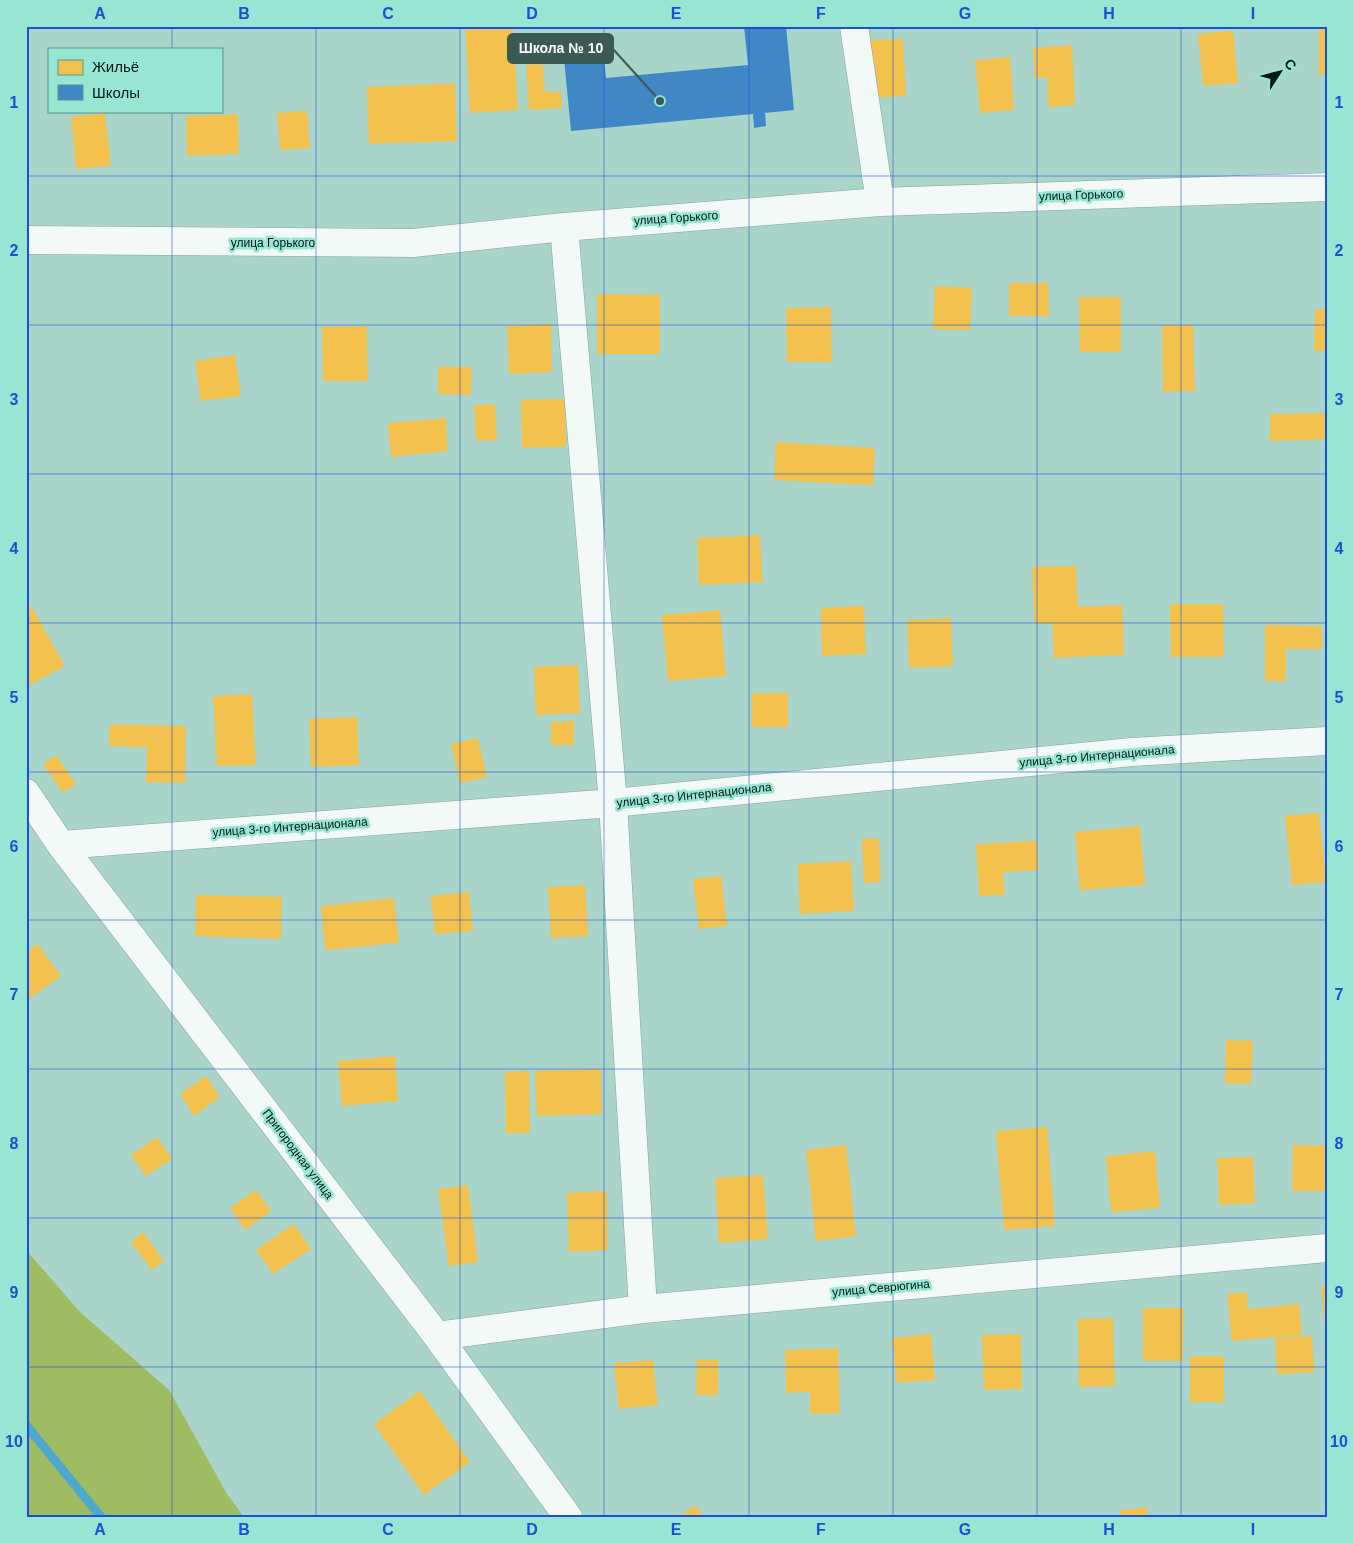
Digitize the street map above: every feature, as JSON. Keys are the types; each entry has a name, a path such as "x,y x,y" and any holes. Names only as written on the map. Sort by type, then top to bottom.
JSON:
{"street":[{"path":"854,26 880,202"},
{"name":"улица Горького","path":"26,240 413,243 564,227 880,202 1327,187"},
{"path":"564,227 613,802 643,1309"},
{"name":"улица 3-го Интернационала","path":"61,845 613,802 1132,752 1327,741"},
{"name":"Пригородная улица","path":"26,793 61,845 437,1336 568,1517"},
{"name":"улица Севрюгина","path":"437,1336 643,1309 1327,1248"}],"green space":[{"path":"26,1250 80,1312 169,1390 227,1494 244,1517 26,1517"}],"building: Жильё":[{"path":"465,26 513,26 518,110 470,113"},
{"path":"1319,26 1327,26 1327,74 1319,75"},
{"path":"1233,31 1238,83 1203,86 1198,34"},
{"path":"903,39 906,96 872,98 870,40"},
{"path":"1072,45 1075,105 1048,107 1047,77 1035,78 1033,48"},
{"path":"1010,57 1014,110 980,113 975,60"},
{"path":"543,64 545,92 561,91 562,108 529,110 526,65"},
{"path":"455,83 457,141 369,144 367,87"},
{"path":"307,111 310,148 280,150 277,113"},
{"path":"105,113 111,166 76,169 71,117"},
{"path":"238,114 239,154 187,156 186,116"},
{"path":"1009,283 1048,283 1049,316 1009,316"},
{"path":"935,286 972,288 970,330 933,329"},
{"path":"597,294 660,295 660,354 597,354"},
{"path":"1079,297 1121,297 1121,352 1080,352"},
{"path":"831,307 832,362 787,362 786,308"},
{"path":"1315,309 1327,310 1327,351 1314,351"},
{"path":"551,324 552,372 509,374 507,326"},
{"path":"1162,325 1193,325 1195,391 1163,392"},
{"path":"367,326 368,381 323,381 322,327"},
{"path":"235,355 241,396 201,401 195,361"},
{"path":"438,367 472,367 471,395 438,394"},
{"path":"565,399 566,447 522,448 521,400"},
{"path":"495,404 497,440 476,441 474,405"},
{"path":"1325,413 1326,439 1270,441 1270,414"},
{"path":"446,418 448,451 391,457 388,423"},
{"path":"776,442 875,448 873,485 774,480"},
{"path":"760,535 763,582 699,585 697,538"},
{"path":"1076,566 1078,607 1122,605 1124,655 1054,658 1052,623 1035,624 1032,567"},
{"path":"1170,604 1223,604 1224,657 1171,657"},
{"path":"31,606 65,666 26,687 26,609"},
{"path":"864,606 866,654 822,656 821,608"},
{"path":"720,610 726,676 668,681 662,615"},
{"path":"951,618 953,666 909,668 907,620"},
{"path":"1265,625 1322,626 1322,649 1286,649 1286,681 1265,681"},
{"path":"578,665 580,713 536,715 534,667"},
{"path":"752,693 788,693 788,727 752,727"},
{"path":"252,694 256,765 217,766 213,696"},
{"path":"357,717 359,765 311,767 309,719"},
{"path":"574,721 574,745 551,745 551,722"},
{"path":"110,724 186,726 185,783 146,782 147,747 109,746"},
{"path":"478,738 487,777 460,783 451,744"},
{"path":"56,755 76,784 63,793 43,764"},
{"path":"1319,813 1326,882 1292,885 1285,816"},
{"path":"1140,826 1145,885 1080,890 1075,832"},
{"path":"879,838 881,882 864,883 862,839"},
{"path":"1037,841 1039,870 1003,872 1004,895 979,896 976,844"},
{"path":"851,861 854,911 800,914 798,864"},
{"path":"721,876 727,926 699,929 693,879"},
{"path":"585,885 588,936 551,938 548,887"},
{"path":"469,892 473,931 435,934 431,896"},
{"path":"196,895 282,897 281,939 195,936"},
{"path":"394,898 399,943 325,950 321,906"},
{"path":"38,944 61,976 26,1001 26,952"},
{"path":"1226,1040 1253,1041 1251,1084 1225,1083"},
{"path":"395,1056 398,1101 342,1106 338,1061"},
{"path":"601,1069 602,1114 537,1116 535,1071"},
{"path":"529,1071 530,1133 506,1133 505,1072"},
{"path":"206,1076 220,1097 194,1116 180,1094"},
{"path":"1047,1127 1055,1226 1004,1230 996,1131"},
{"path":"157,1137 172,1159 146,1176 131,1155"},
{"path":"846,1145 856,1236 816,1241 806,1150"},
{"path":"1293,1145 1327,1146 1327,1191 1292,1191"},
{"path":"1155,1151 1160,1208 1111,1212 1106,1156"},
{"path":"1253,1157 1255,1203 1219,1205 1217,1158"},
{"path":"763,1175 768,1239 719,1243 715,1178"},
{"path":"468,1185 478,1262 449,1266 438,1189"},
{"path":"256,1190 271,1211 245,1230 230,1208"},
{"path":"607,1191 608,1250 569,1252 567,1193"},
{"path":"294,1224 311,1249 273,1274 256,1250"},
{"path":"143,1232 164,1261 152,1270 131,1242"},
{"path":"1327,1285 1327,1322 1324,1322 1321,1286"},
{"path":"1247,1292 1248,1309 1299,1304 1302,1335 1232,1341 1227,1294"},
{"path":"1143,1308 1184,1308 1183,1361 1143,1361"},
{"path":"1113,1318 1115,1386 1079,1387 1078,1319"},
{"path":"931,1334 935,1380 897,1383 892,1338"},
{"path":"1021,1334 1022,1389 984,1390 982,1335"},
{"path":"1312,1336 1314,1372 1277,1374 1275,1338"},
{"path":"838,1348 840,1413 810,1414 810,1392 786,1393 785,1350"},
{"path":"1190,1356 1224,1356 1224,1402 1190,1402"},
{"path":"653,1360 658,1405 619,1409 614,1363"},
{"path":"697,1360 718,1360 718,1395 696,1395"},
{"path":"420,1391 470,1462 424,1495 374,1424"},
{"path":"695,1505 704,1517 679,1517"},
{"path":"1147,1507 1147,1517 1121,1517 1120,1510"}],"building: Школы":[{"path":"744,26 786,26 794,110 765,113 766,126 754,128 753,114 571,131 562,38 602,34 606,78 748,65"}],"waterway":[{"path":"26,1425 101,1517"}],"place":[{"name":"Школа № 10","path":"660,101"}]}
